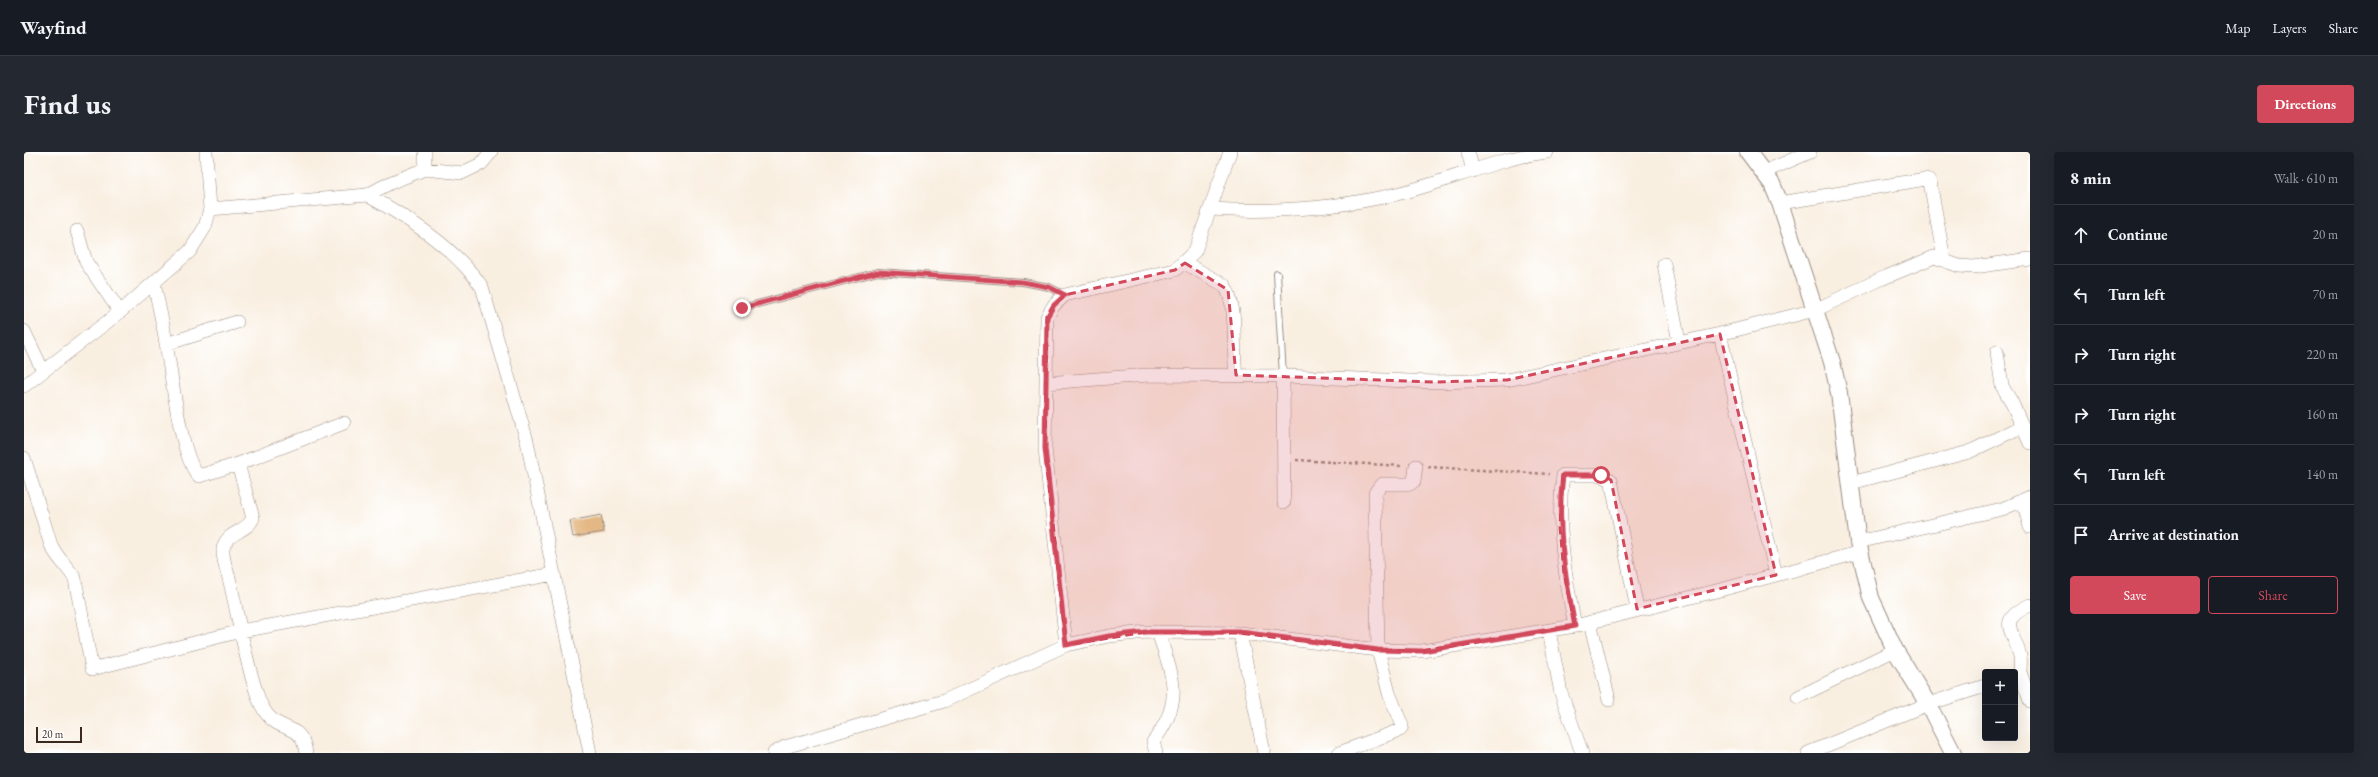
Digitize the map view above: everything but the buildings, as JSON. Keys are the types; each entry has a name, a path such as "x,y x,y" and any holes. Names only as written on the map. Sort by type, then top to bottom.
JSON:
{"street":[{"path":"24,386 120,312 190,251 205,227 210,209 206,152"},
{"path":"425,152 425,169"},
{"path":"210,209 367,195 392,182 425,169 462,173 481,164 491,152"},
{"path":"1066,645 1045,448 1047,317 1054,305 1065,295 1175,270 1184,263 1195,251 1230,152"},
{"path":"1468,152 1473,171"},
{"path":"1210,209 1249,211 1285,210 1361,201 1401,193 1524,155 1547,152"},
{"path":"1748,152 1772,184 1780,203 1832,362 1840,393 1859,547 1871,598 1895,650 1928,704 1953,753"},
{"path":"1764,172 1810,152"},
{"path":"1780,203 1918,178 1926,179 1930,182 1944,259"},
{"path":"367,195 442,245 471,272 482,288 527,441 590,753"},
{"path":"77,231 86,262 120,312"},
{"path":"1046,383 1148,375 1283,376 1435,382 1507,380 1720,334 1815,310 1920,261 1934,257 1944,259 1959,266 1974,266 2030,259"},
{"path":"1184,263 1224,285 1228,290 1232,303 1236,375"},
{"path":"1664,264 1679,342"},
{"path":"154,283 177,410 189,459 195,473 199,476 204,476 238,464 344,423"},
{"path":"166,344 237,322"},
{"path":"24,331 43,371"},
{"path":"1720,334 1776,575"},
{"path":"1997,352 2002,386 2012,401 2021,427 2030,443"},
{"path":"1283,376 1284,502"},
{"path":"1851,483 1969,452 2021,427"},
{"path":"24,458 55,555 69,569 75,579 92,669 241,631 554,574"},
{"path":"238,464 253,518 251,524 230,536 223,551 241,631 258,698 267,714 276,723 300,735 305,742 306,753"},
{"path":"1340,753 1400,730 1402,726 1389,694 1378,650 1375,493 1383,484 1410,484 1414,482 1416,466"},
{"path":"1575,626 1564,573 1560,526 1563,475 1601,475 1611,480 1637,609"},
{"path":"774,753 785,747 944,701 1066,645 1109,636 1158,632 1240,632 1378,650 1422,651 1575,626 1637,609 1776,575 1859,547 2002,508 2026,499 2030,527"},
{"path":"2030,605 2017,611 2009,621 2009,626 2021,657 2018,674 2030,701"},
{"path":"1590,622 1609,700"},
{"path":"1549,631 1561,693 1582,753"},
{"path":"1156,753 1153,742 1164,727 1173,703 1174,683 1158,632"},
{"path":"1240,632 1264,753"},
{"path":"1798,697 1895,650"},
{"path":"1808,753 1928,704 1982,687"}],"lane":[{"path":"742,308 878,272 1023,282 1049,287 1065,295"},
{"path":"1277,274 1283,376"}],"highlighted area":[{"path":"1185,263 1228,290 1236,375 1435,382 1507,380 1720,334 1776,575 1637,609 1611,480 1601,475 1563,475 1560,526 1564,573 1575,626 1422,651 1378,650 1240,633 1146,632 1066,645 1045,448 1045,330 1047,317 1054,305 1065,295 1175,270"}],"route":[{"path":"742,308 810,292 878,272 1023,282 1049,287 1065,295 1054,305 1047,317 1045,330 1045,448 1066,645 1109,636 1146,632 1240,632 1378,650 1422,651 1575,626 1564,573 1560,526 1560,500 1563,475 1601,475"}]}
